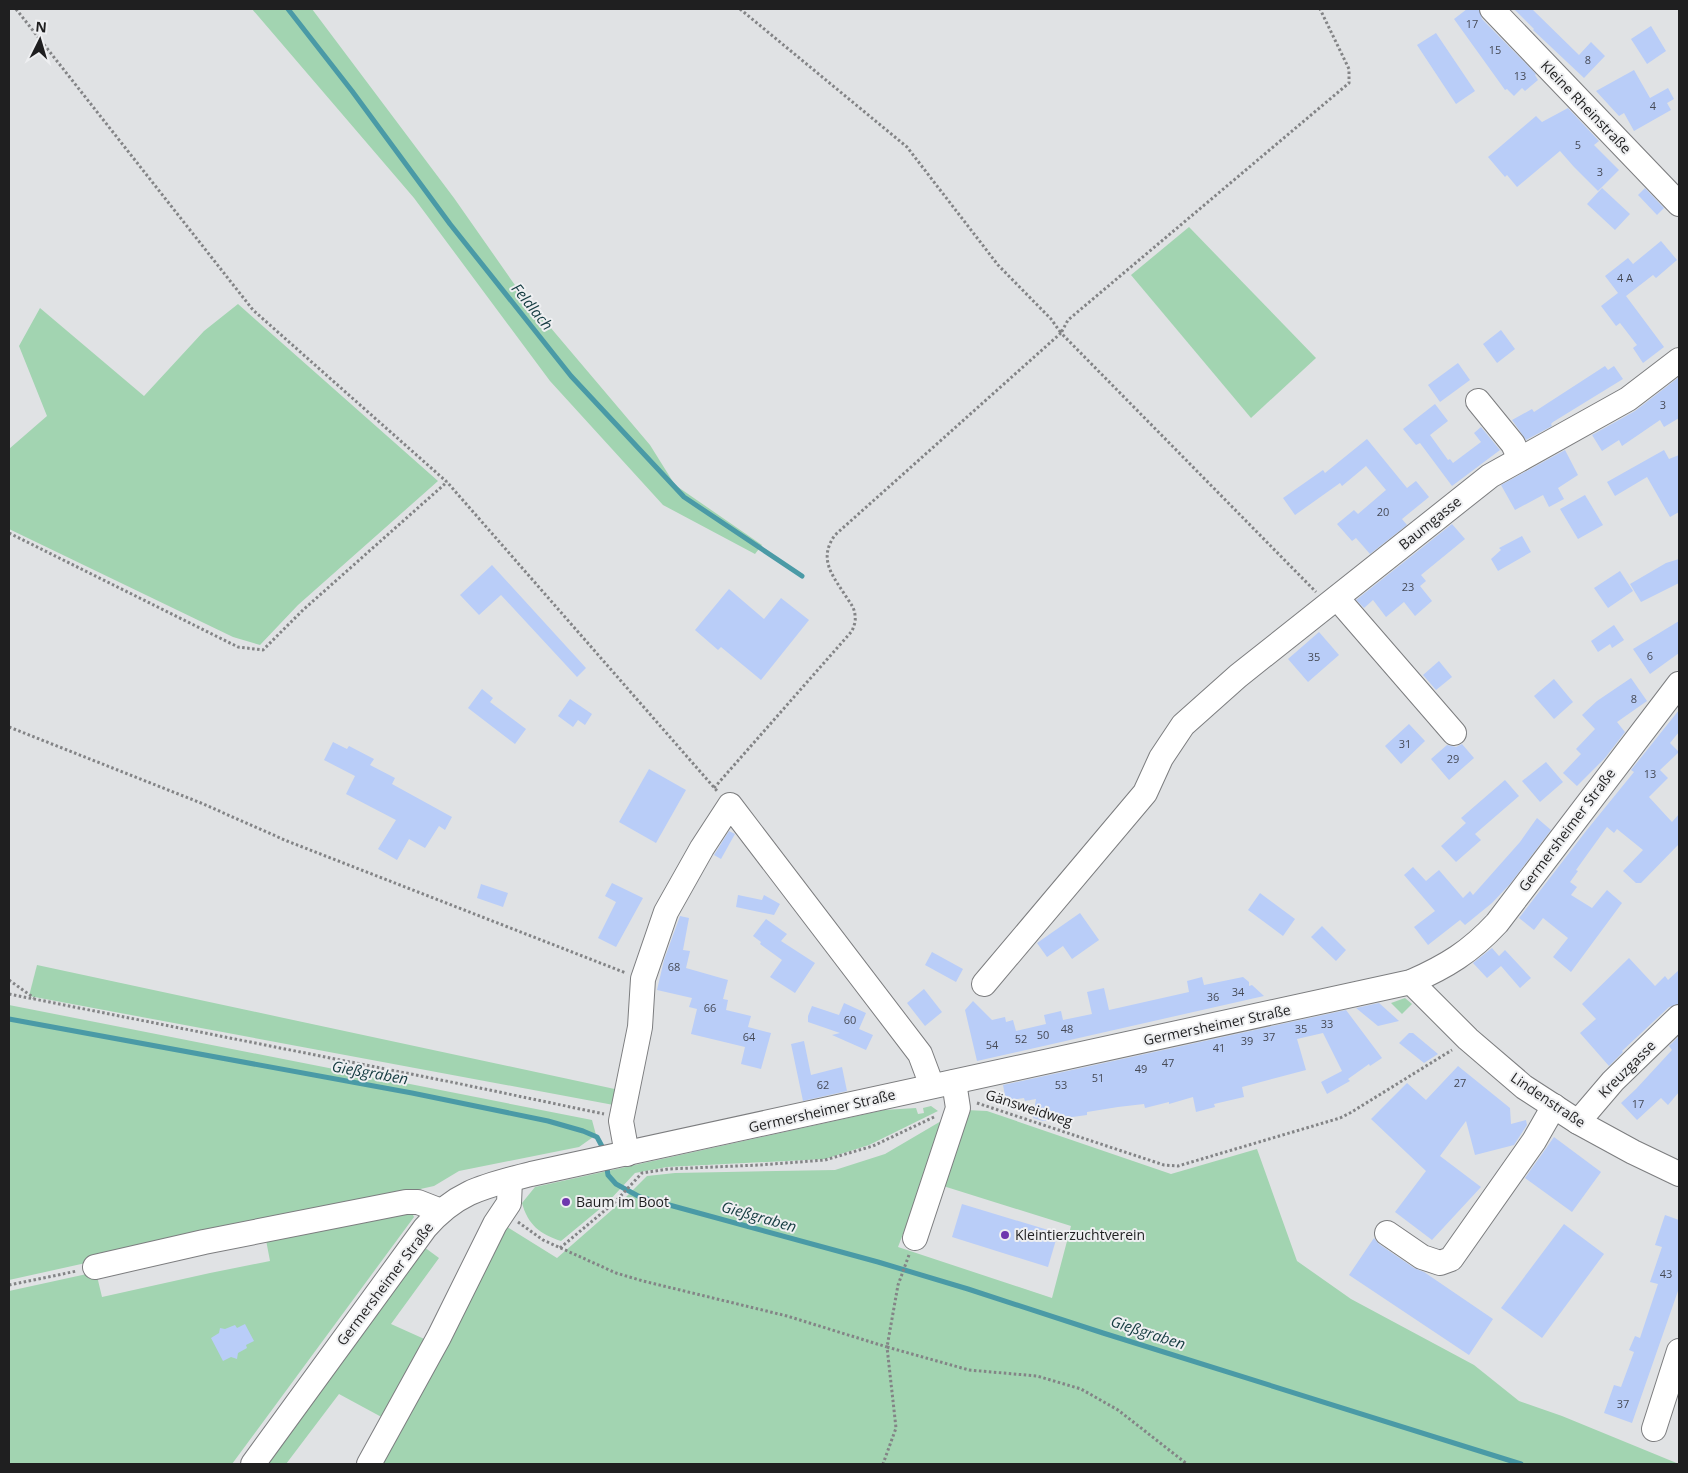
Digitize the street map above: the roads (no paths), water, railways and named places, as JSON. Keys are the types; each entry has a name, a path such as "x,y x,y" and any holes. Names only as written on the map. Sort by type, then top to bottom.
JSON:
{"street":[{"name":"Kleine Rheinstraße","path":"1492,9 1679,204"},
{"name":"Baumgasse","path":"984,984 1145,793 1161,758 1183,726 1238,676 1490,476 1628,399 1679,360"},
{"path":"1478,401 1513,444 1520,459"},
{"path":"1332,601 1454,733"},
{"name":"Germersheimer Straße","path":"254,1464 425,1228 457,1198 474,1190 510,1180 1411,982 1438,970 1460,956 1478,943 1497,923 1679,684"},
{"path":"623,1155 621,1121 640,1027 643,979 666,912 702,848 730,805 943,1084 958,1108 915,1238"},
{"name":"Lindenstraße","path":"1411,982 1468,1039 1524,1088 1578,1122 1679,1174"},
{"name":"Kreuzgasse","path":"1578,1122 1614,1081 1679,1017"},
{"path":"1387,1233 1422,1257 1440,1263 1451,1259 1538,1135 1554,1106"},
{"path":"369,1464 439,1337 496,1224 509,1203 510,1180"},
{"path":"95,1267 204,1242 406,1202 418,1202 441,1211"},
{"path":"1654,1428 1678,1357"}],"waterway":[{"name":"Feldlach","path":"288,9 352,91 450,224 571,376 684,497 802,576"},
{"name":"Gießgraben","path":"9,1019 412,1093 548,1121 597,1137 605,1152"},
{"name":"Gießgraben","path":"606,1163 608,1175 616,1184 640,1197 878,1262 968,1289 1521,1464"}],"place":[{"name":"Baum im Boot","path":"566,1202"},
{"name":"Kleintierzuchtverein","path":"1005,1235"}]}
